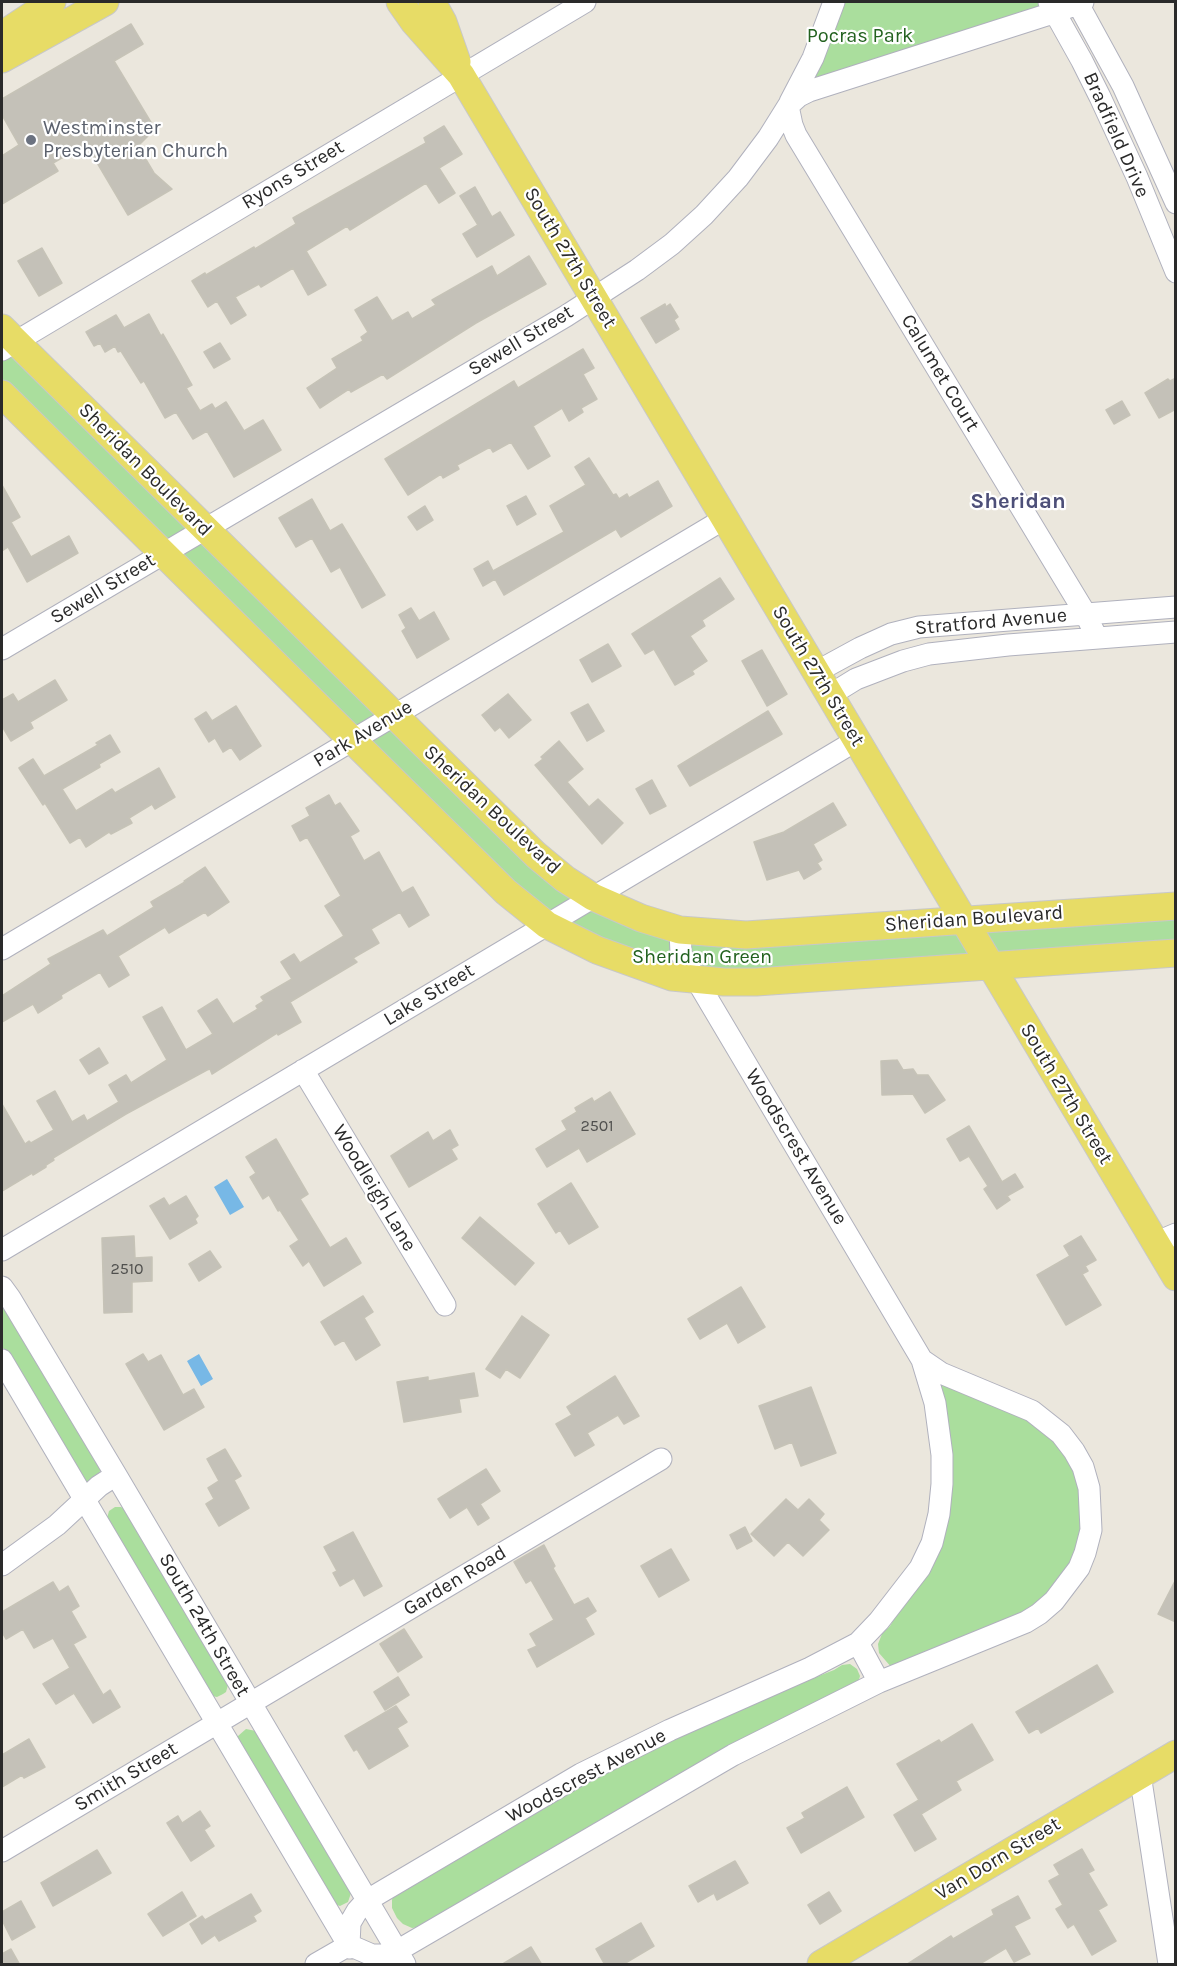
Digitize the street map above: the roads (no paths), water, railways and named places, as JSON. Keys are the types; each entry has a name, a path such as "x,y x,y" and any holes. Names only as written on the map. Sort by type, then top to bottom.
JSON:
{"main road":[{"path":"2,59 105,2"},
{"name":"South 27th Street","path":"400,2 414,22 461,75 962,920 1166,1239 1176,1276"},
{"name":"South 27th Street","path":"432,2 443,22 461,75"},
{"path":"2,34 45,4"},
{"name":"Sheridan Boulevard","path":"6,340 204,528 536,855 565,879 593,897 641,918 680,930 746,935 1176,906"},
{"path":"2,394 507,892 547,925 597,950 672,977 756,982 1176,953"},
{"name":"Van Dorn Street","path":"821,1965 1176,1754"}],"street":[{"name":"Ryons Street","path":"6,340 585,2"},
{"path":"788,106 813,58 834,2"},
{"name":"Sewell Street","path":"2,649 556,321 637,270 672,244 704,215 738,178 768,138 788,106 809,90 1052,7 1080,2"},
{"name":"Bradfield Drive","path":"1080,2 1124,86 1176,203"},
{"name":"Bradfield Drive","path":"1052,7 1100,97 1173,259"},
{"name":"Calumet Court","path":"788,106 796,135 1085,614 1097,638"},
{"name":"Park Avenue","path":"2,949 724,519"},
{"name":"Stratford Avenue","path":"816,672 891,634 919,627 1176,607"},
{"name":"Stratford Avenue","path":"830,695 856,679 903,661 929,654 1176,632"},
{"name":"Lake Street","path":"2,1250 857,740"},
{"name":"Woodscrest Avenue","path":"680,930 681,954 922,1360 935,1403 942,1484 939,1514 932,1543 920,1568 879,1621 858,1643 810,1668 670,1730 581,1774 366,1901 350,1923 349,1945 372,1955 401,1958 733,1755 879,1682 1026,1622 1054,1601 1079,1568 1090,1530 1089,1488 1083,1467 1061,1434 1032,1411 941,1373 922,1360"},
{"name":"Woodleigh Lane","path":"303,1070 445,1305"},
{"name":"South 24th Street","path":"2,1287 116,1475 401,1958"},
{"name":"South 24th Street","path":"2,1360 360,1965"},
{"name":"Garden Road","path":"250,1703 661,1459"},
{"path":"2,1565 57,1525 83,1499 116,1475"},
{"path":"858,1643 879,1682"},
{"name":"Smith Street","path":"2,1851 250,1703"},
{"path":"1140,1774 1169,1965"},
{"path":"316,1965 349,1945"}],"water":[{"path":"227,1179 244,1207 230,1215 214,1187"},
{"path":"199,1354 213,1379 201,1386 187,1361"}],"place":[{"name":"Westminster Presbyterian Church","path":"31,140"}],"district":[{"name":"Sheridan","path":"1018,502"}],"park label":[{"name":"Pocras Park","path":"860,36"},
{"name":"Sheridan Green","path":"702,957"}]}
